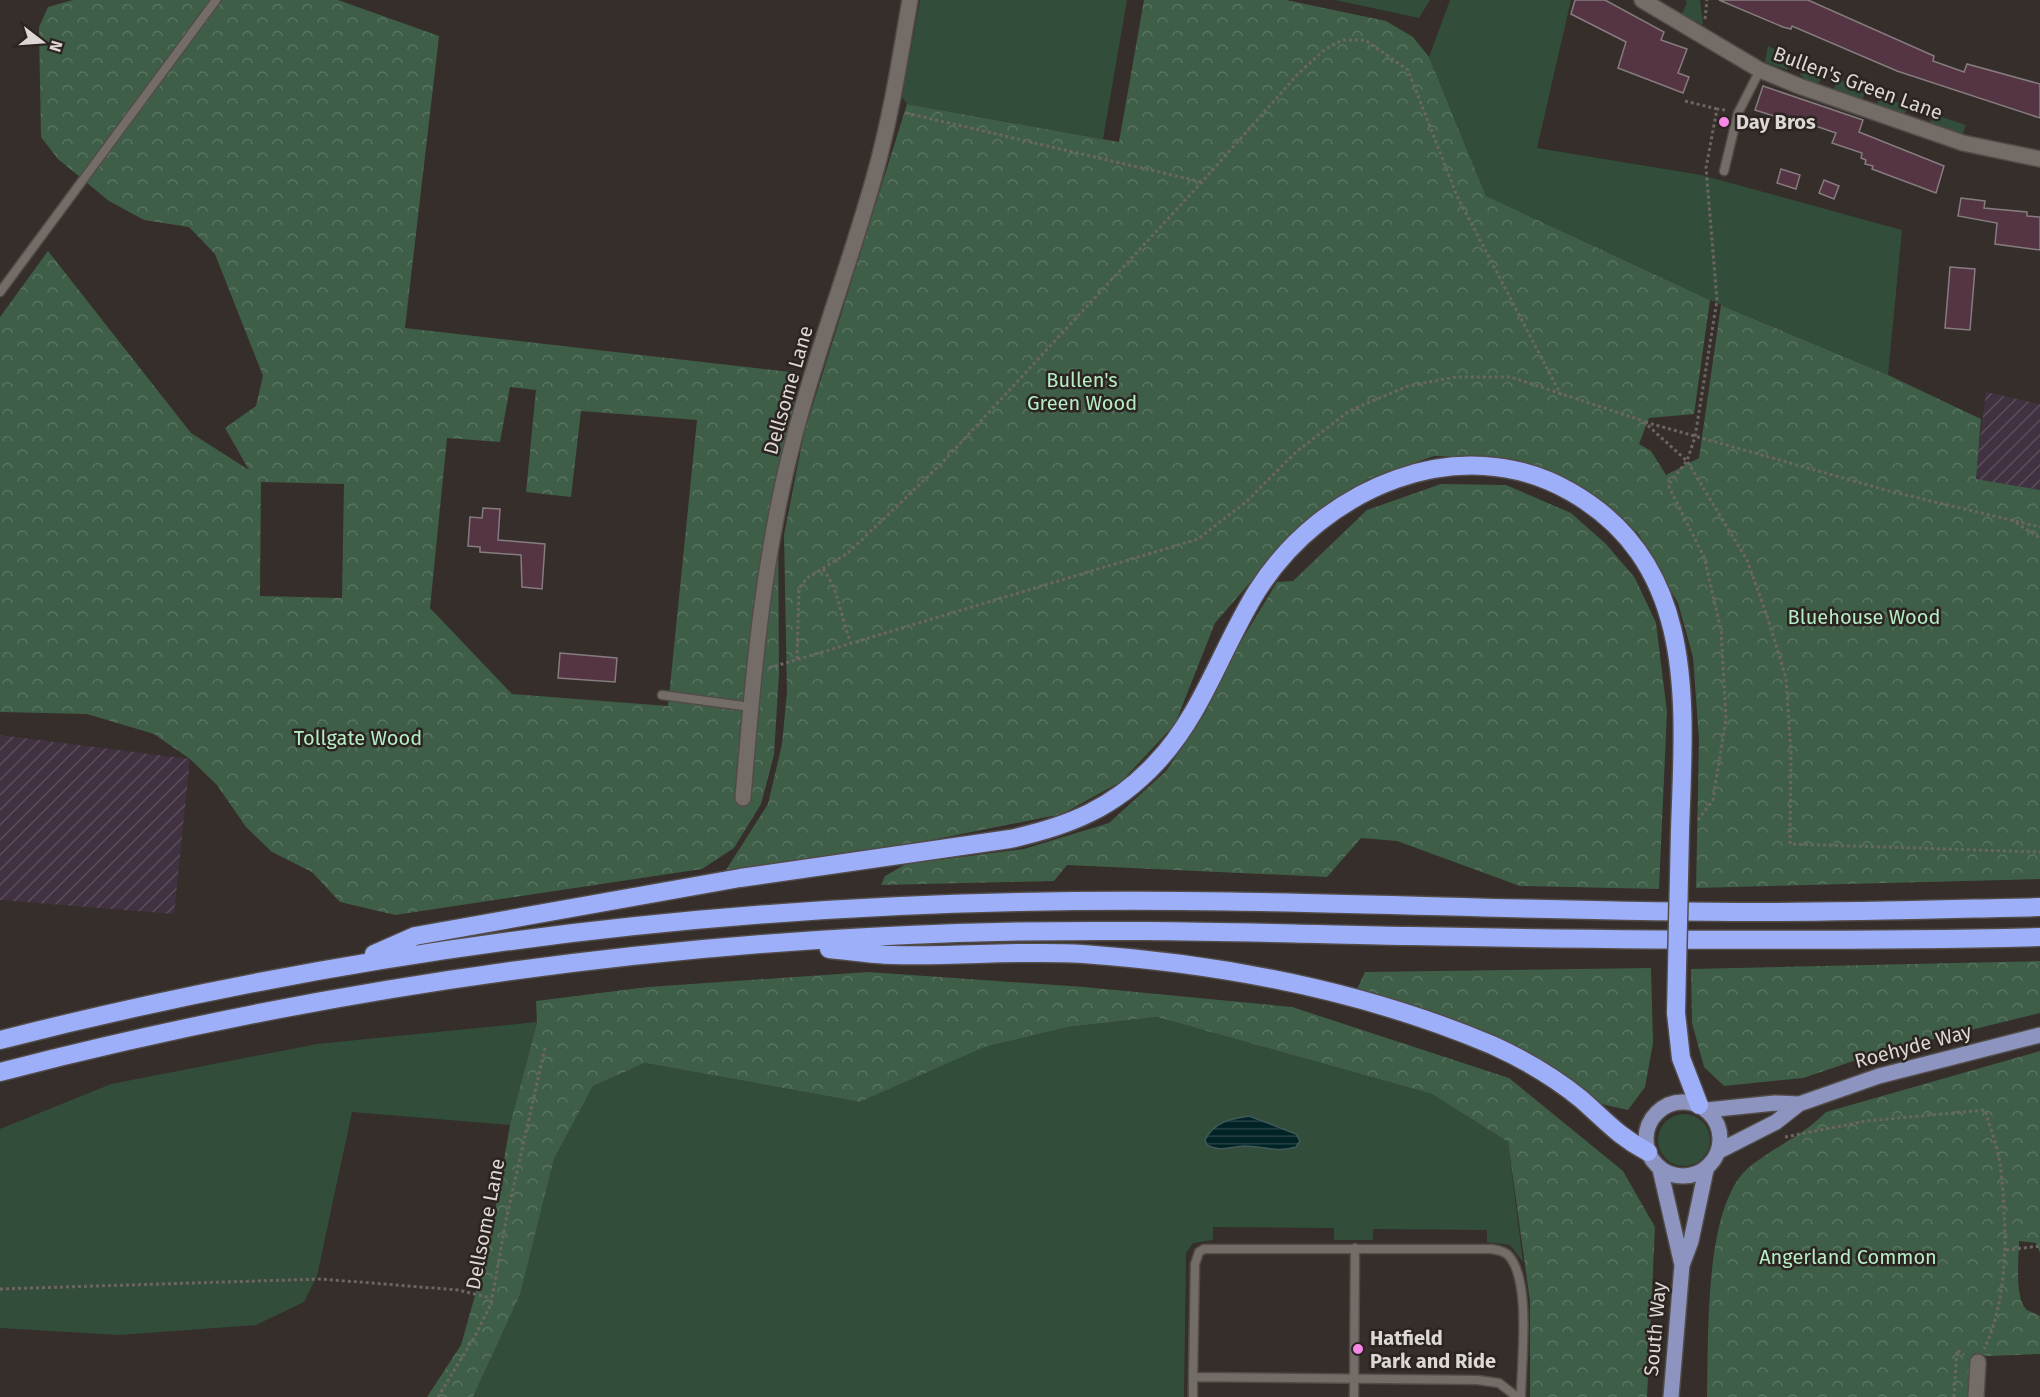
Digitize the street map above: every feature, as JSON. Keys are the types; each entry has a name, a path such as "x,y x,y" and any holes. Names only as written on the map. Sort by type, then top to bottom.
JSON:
{"highway":[{"path":"355,963 415,936 740,878 1010,839 1053,830 1084,817 1114,800 1138,782 1177,739 1259,587 1280,561 1336,511 1389,480 1429,468 1461,464 1496,465 1527,472 1561,486 1591,503 1630,540 1646,562 1667,606 1676,636 1684,718 1686,830 1676,1013 1681,1058 1703,1108"},
{"path":"0,1041 164,1000 355,963 523,938 668,922 847,909 1018,902 1204,901 1771,912 2040,907"},
{"path":"0,1072 85,1050 311,1002 493,972 639,955 777,943 957,933 1104,931 1710,941 2040,937"},
{"path":"777,943 891,956 1081,954 1185,964 1296,981 1392,1008 1493,1046 1541,1071 1580,1098 1624,1139 1648,1152"}],"main road":[{"name":"Roehyde Way","path":"1719,1151 1776,1122 1799,1104 1879,1076 2040,1035"},
{"path":"1678,1102 1703,1108 1719,1129 1719,1151 1706,1170 1695,1175 1683,1177 1660,1169 1648,1152 1647,1130 1658,1112 1678,1102"},
{"name":"Roehyde Way","path":"1703,1108 1775,1102 1799,1104"},
{"name":"South Way","path":"1660,1169 1682,1265"},
{"name":"South Way","path":"1671,1397 1682,1265 1691,1241 1706,1170"}],"street":[{"name":"Dellsome Lane","path":"743,798 763,579 795,434 875,175 892,109 910,0"},
{"name":"Bullen's Green Lane","path":"1642,0 1760,70 1831,98 1963,143 2040,159"},
{"path":"1976,1397 1978,1362"}],"lane":[{"path":"0,292 216,0"},
{"path":"1724,171 1738,113 1760,70"},
{"path":"662,695 750,707"},
{"path":"1193,1397 1195,1264 1199,1252 1210,1248 1355,1248 1491,1250 1504,1251 1509,1255 1519,1278 1521,1299 1519,1397"},
{"path":"1354,1397 1355,1248"},
{"path":"1193,1377 1487,1380 1508,1387 1519,1397"}],"path":[{"path":"1704,28 1705,0"},
{"path":"797,659 800,619 799,589 807,578 848,553 941,464 1203,182 1298,74 1324,50 1342,40 1365,40 1408,70 1457,196 1561,395"},
{"path":"1684,101 1738,113"},
{"path":"892,109 1203,182"},
{"path":"1686,830 1713,800 1726,719 1721,630 1704,557 1668,485 1687,461 1695,437 1717,300 1706,168 1717,109"},
{"path":"753,674 1198,540 1246,502 1296,452 1349,411 1408,386 1456,377 1511,377 1695,437 1889,491 2040,527"},
{"path":"1643,421 1687,461 1747,560 1786,678 1791,752 1790,844 2040,852"},
{"path":"2013,521 2040,538"},
{"path":"823,569 841,603 851,643"},
{"name":"Dellsome Lane","path":"438,1397 476,1335 491,1298 506,1220 545,1048"},
{"path":"1781,1138 1866,1121 1985,1110 2000,1162 2006,1250 1994,1330 1978,1362 1957,1350 1954,1397"},
{"path":"2006,1250 2040,1246"},
{"path":"0,1289 321,1280 458,1290 491,1298"}],"shaded area":[{"path":"1986,392 2040,404 2040,490 1975,479"},
{"path":"0,735 190,759 174,914 0,900"}],"green space":[{"name":"Tollgate Wood","path":"73,0 338,0 439,36 405,328 799,373 778,499 779,673 774,755 761,804 734,848 702,869 395,915 340,902 312,872 272,852 246,827 217,785 190,759 154,734 87,714 0,712 0,317 48,251 191,433 249,470 225,428 256,406 263,376 215,254 189,227 144,220 109,201 58,159 41,137 39,27 48,7","holes":["510,387 536,390 526,492 571,497 581,411 697,420 668,706 512,694 430,608 447,438 500,442","261,482 344,484 342,598 260,596"]},
{"path":"920,0 1127,0 1103,139 907,104 902,97"},
{"name":"Bullen's Green Wood","path":"1144,0 1286,0 1386,21 1413,37 1429,57 1486,196 1710,300 1694,414 1649,418 1639,444 1651,451 1666,475 1699,458 1721,305 1888,375 1981,419 1976,479 2040,490 2040,879 1696,888 1699,740 1693,657 1678,603 1638,533 1579,485 1507,458 1434,456 1368,479 1300,525 1215,623 1175,724 1122,781 1062,814 911,844 726,870 768,804 782,744 787,692 784,535 804,433 907,104 1119,142"},
{"path":"1335,0 1430,0 1419,18"},
{"path":"1450,0 1571,0 1537,148 1701,175 1902,230 1888,375 1710,300 1486,196 1429,57"},
{"path":"1685,0 1700,0 1703,25 1682,14 1687,2"},
{"path":"1768,46 1793,58 1787,70 1765,62"},
{"path":"1805,63 1824,71 1819,83 1809,82 1800,75"},
{"path":"1838,79 1866,89 1863,99 1860,101 1837,93 1834,88"},
{"path":"1880,96 1908,106 1904,116 1876,106"},
{"path":"1933,114 1966,125 1962,135 1929,125"},
{"path":"1441,484 1506,485 1571,513 1606,544 1635,578 1656,623 1667,712 1659,889 1520,886 1397,841 1361,838 1327,877 1067,865 1054,881 881,885 885,876 906,864 1024,849 1109,823 1166,771 1205,713 1240,643 1277,582 1293,581 1367,510"},
{"path":"2040,961 2040,1013 1877,1053 1803,1078 1724,1086 1704,1067 1692,1023 1691,969"},
{"path":"1651,968 1653,1043 1645,1087 1628,1110 1597,1103 1422,1011 1357,989 1365,972"},
{"path":"868,972 1084,987 1292,1007 1509,1078 1623,1171 1655,1227 1647,1397 1530,1397 1530,1301 1508,1142 1432,1094 1157,1017 1068,1027 985,1047 860,1102 645,1063 593,1086 554,1159 520,1295 473,1397 427,1397 461,1345 489,1246 510,1125 537,1022 536,1001 648,987"},
{"path":"1157,1017 1432,1094 1508,1142 1523,1262 1510,1245 1487,1242 1487,1230 1373,1229 1373,1240 1334,1240 1334,1228 1213,1227 1213,1240 1193,1243 1186,1253 1184,1397 473,1397 520,1295 554,1159 593,1086 645,1063 860,1102 985,1047 1068,1027"},
{"path":"537,1022 510,1125 352,1112 317,1276 304,1302 256,1325 119,1335 0,1328 0,1129 111,1084 317,1044"},
{"name":"Angerland Common","path":"2040,1051 2040,1253 2036,1243 2019,1241 2018,1267 2020,1297 2023,1305 2027,1310 2040,1316 2040,1354 1989,1356 1973,1354 1968,1397 1707,1397 1709,1310 1716,1243 1723,1213 1733,1187 1748,1168 1808,1128 1826,1112"},
{"path":"1684,1114 1694,1116 1702,1122 1708,1130 1710,1140 1708,1150 1702,1158 1694,1164 1684,1166 1674,1164 1666,1158 1660,1150 1658,1140 1660,1130 1666,1122 1674,1116"}],"water":[{"path":"1249,1116 1296,1134 1300,1141 1296,1147 1289,1149 1244,1146 1221,1149 1207,1145 1205,1140 1218,1125"}],"building":[{"path":"1575,0 1605,0 1664,32 1661,40 1687,49 1678,73 1689,77 1683,93 1618,68 1626,42 1571,14"},
{"path":"1719,0 1808,0 1934,56 1933,61 1964,72 1967,64 2040,84 2040,118 1897,71 1792,26 1791,29 1783,27"},
{"path":"1763,86 1863,120 1859,132 1944,166 1936,193 1872,169 1873,166 1865,164 1866,160 1861,158 1862,153 1832,143 1836,133 1795,119 1792,127 1775,122 1777,117 1755,110"},
{"path":"1781,169 1800,175 1796,189 1777,183"},
{"path":"1824,180 1839,186 1834,199 1819,193"},
{"path":"1961,198 1985,201 1984,208 2027,212 2027,216 2040,217 2040,250 1995,244 1997,223 1958,216"},
{"path":"1950,267 1975,269 1970,330 1945,328"},
{"path":"483,508 500,509 498,540 545,544 542,589 522,587 521,555 480,552 480,547 468,546 470,517 482,518"},
{"path":"560,653 617,658 615,682 558,678"}],"place":[{"name":"Day Bros","path":"1724,122"},
{"name":"Hatfield Park and Ride","path":"1358,1349"}],"park label":[{"name":"Bluehouse Wood","path":"1864,617"}]}
